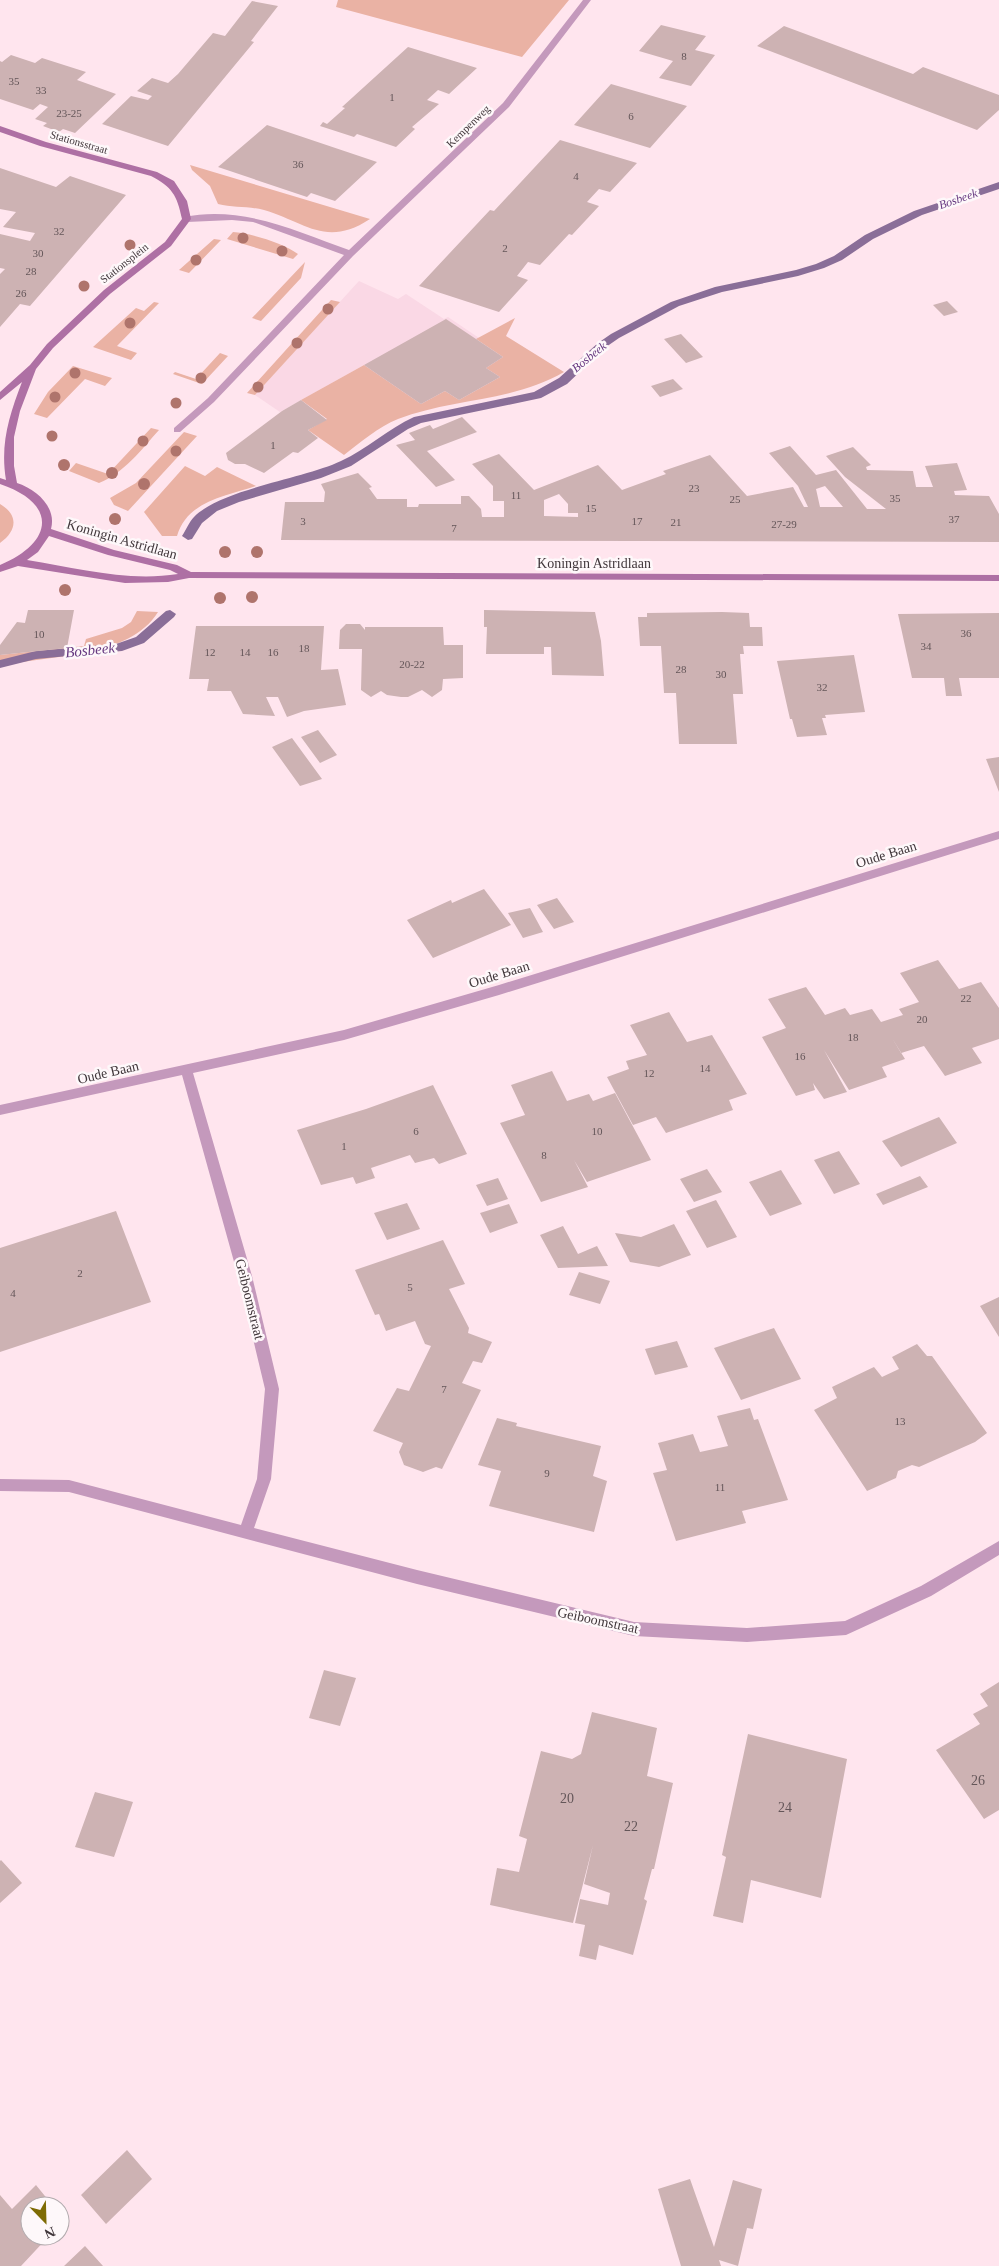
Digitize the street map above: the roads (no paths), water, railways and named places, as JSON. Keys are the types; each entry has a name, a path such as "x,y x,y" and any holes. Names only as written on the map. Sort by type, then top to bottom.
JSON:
{"main road":[{"name":"Stationsstraat","path":"0,129 43,144 154,174 171,183 183,201 187,219"},
{"name":"Stationsplein","path":"0,397 33,367 50,346 107,292 168,244 187,219"},
{"name":"Stationsplein","path":"12,484 6,465 6,435 12,415 23,394 33,367"},
{"name":"Koningin Astridlaan","path":"0,481 24,489 42,503 46,512 46,531 36,548 17,562 0,569"},
{"name":"Koningin Astridlaan","path":"46,531 112,554 173,567 189,575"},
{"name":"Koningin Astridlaan","path":"17,562 110,578 170,580 189,575 999,578"}],"street":[{"name":"Kempenweg","path":"177,430 211,400 350,254 506,105 587,0"},
{"path":"187,219 232,217 255,220 350,254"},
{"name":"Oude Baan","path":"0,1110 344,1035 499,990 999,835"},
{"name":"Geiboomstraat","path":"186,1069 244,1276 272,1390 264,1479 246,1531"},
{"name":"Geiboomstraat","path":"0,1485 69,1486 417,1577 634,1630 747,1635 846,1628 926,1591 999,1548"}],"waterway":[{"name":"Bosbeek","path":"188,536 198,520 213,508 235,499 317,475 347,463 404,426 418,420 537,395 563,381 602,345 615,336 675,304 719,289 798,273 820,266 838,258 869,237 918,213 999,185"},
{"name":"Bosbeek","path":"0,664 36,655 117,648 140,640 170,614"}]}
